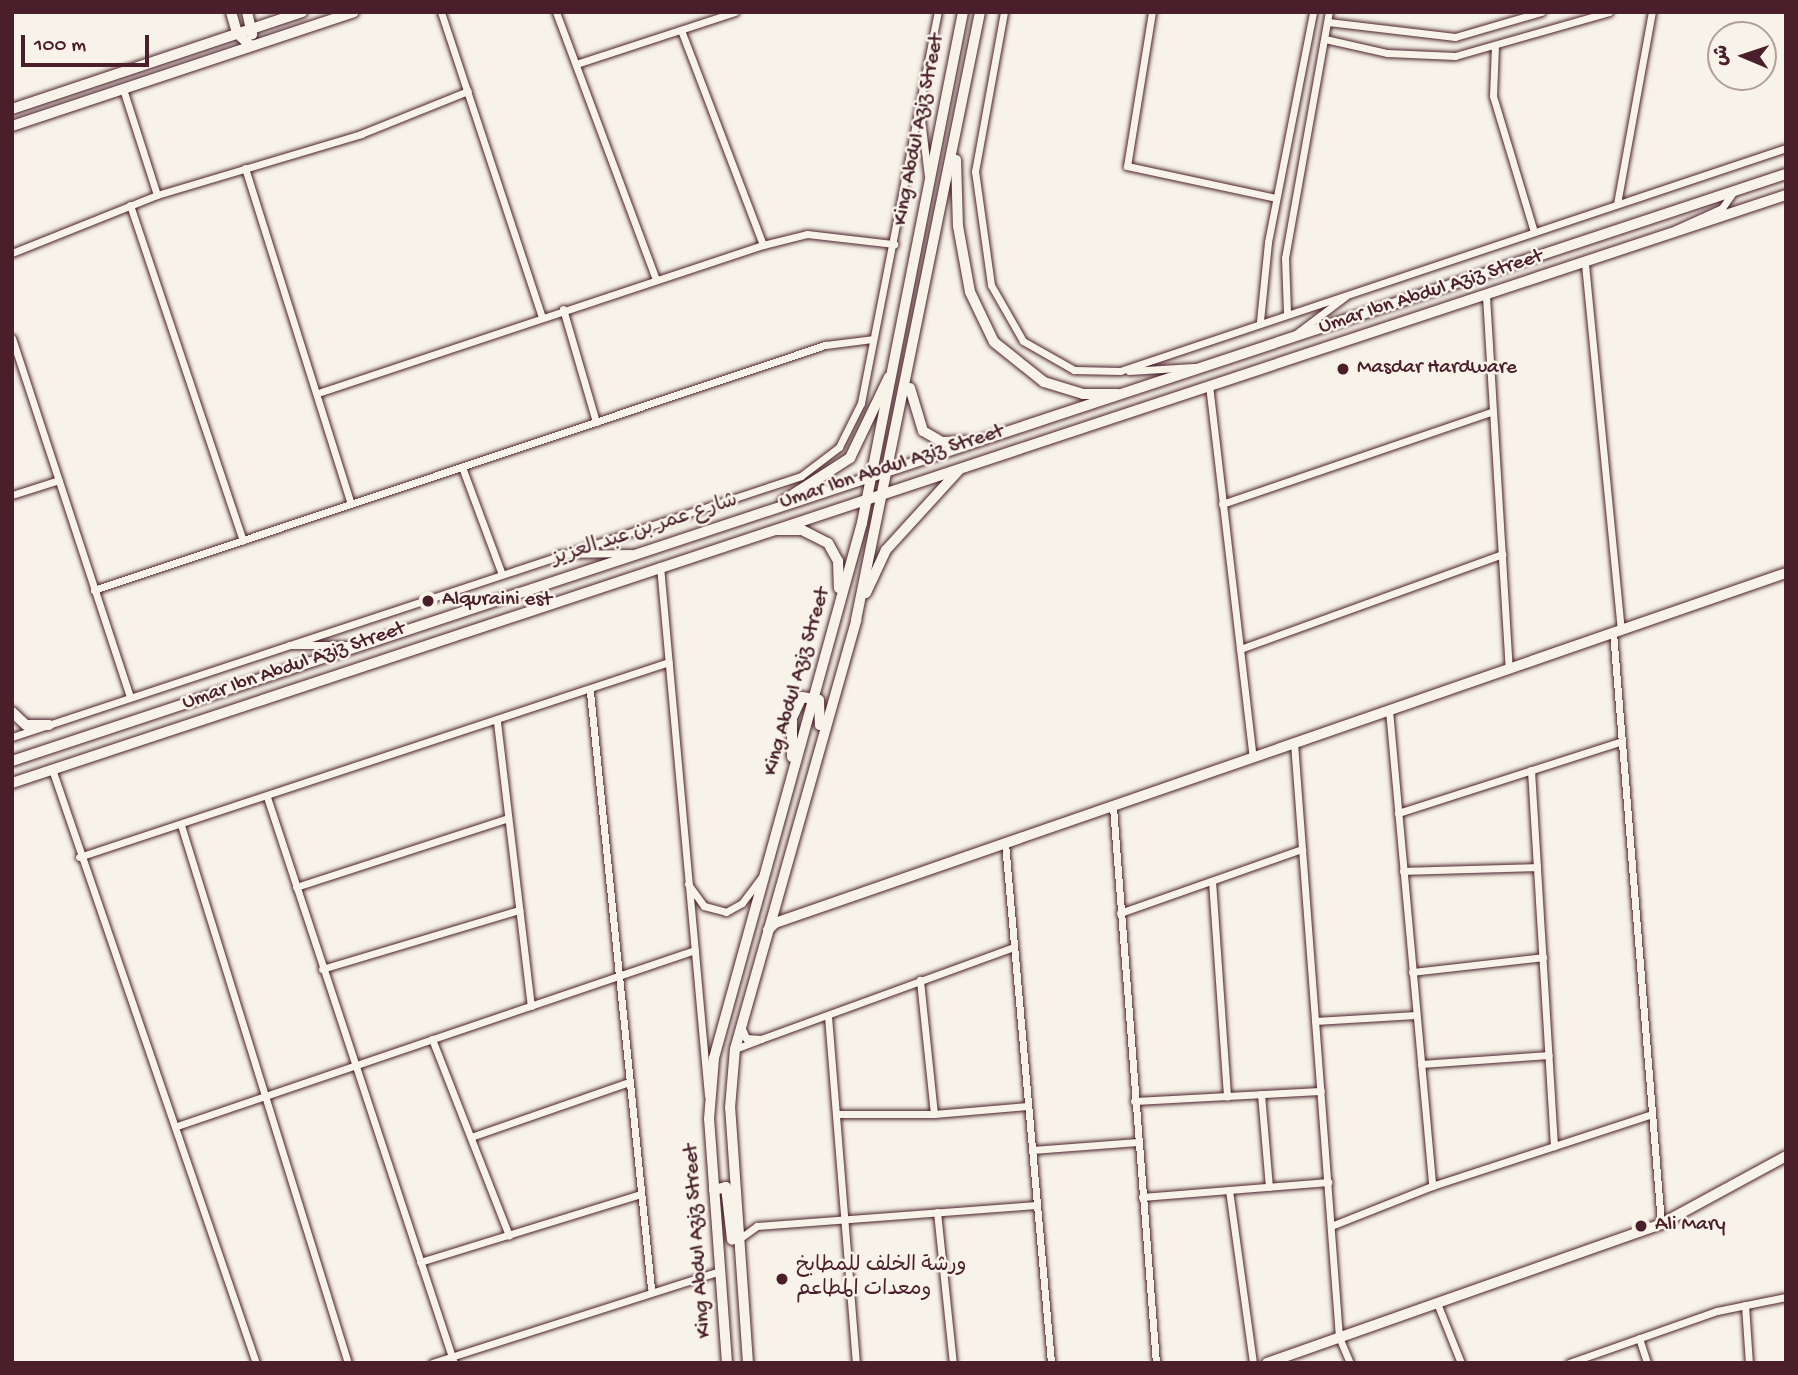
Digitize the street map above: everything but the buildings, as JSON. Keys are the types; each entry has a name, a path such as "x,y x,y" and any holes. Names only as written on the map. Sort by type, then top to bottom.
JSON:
{"street":[{"path":"231,12 237,33 250,45"},
{"path":"247,12 253,28 250,45"},
{"path":"12,109 302,12"},
{"path":"12,126 354,12"},
{"path":"441,12 542,317"},
{"path":"556,12 656,279"},
{"path":"576,64 735,12"},
{"path":"12,737 555,554 801,476 839,447 861,403 938,12"},
{"name":"King Abdul Aziz Street","path":"727,1363 709,1119 718,1037 869,496 963,12"},
{"name":"King Abdul Aziz Street","path":"748,1363 730,1108 735,1049 856,620 909,376 980,12"},
{"path":"1004,12 975,171 991,285 1012,329 1045,358 1074,370 1120,371 1209,366"},
{"path":"1152,12 1127,166 1276,198"},
{"path":"1260,321 1276,198 1313,12"},
{"path":"1287,312 1285,258 1329,12"},
{"path":"1328,22 1455,37 1541,12"},
{"path":"1325,39 1387,53 1455,57 1609,12"},
{"path":"1617,204 1652,12"},
{"path":"681,30 763,245"},
{"path":"1495,45 1493,96 1534,232"},
{"path":"123,89 157,195"},
{"path":"12,253 157,195 360,134 468,91"},
{"path":"919,103 930,185"},
{"path":"957,132 958,226 970,292 987,332 1012,361 1044,382 1083,394 1128,393"},
{"path":"1120,371 1260,321 1786,148"},
{"path":"245,168 321,393 351,504"},
{"name":"Umar Ibn Abdul Aziz Street","path":"1290,339 1786,174"},
{"path":"1670,233 1722,208 1733,192"},
{"name":"Umar Ibn Abdul Aziz Street","path":"12,783 885,490 1585,264 1786,195"},
{"path":"130,205 243,540"},
{"path":"321,393 563,309 763,245 807,234 894,244"},
{"path":"1585,264 1617,631 1622,741 1661,1224"},
{"path":"1290,339 1349,293"},
{"path":"1486,296 1490,412 1509,668"},
{"path":"563,309 596,422"},
{"path":"12,338 130,697"},
{"path":"94,590 825,345 873,339"},
{"name":"شارع عمر بن عبد العزيز","path":"12,761 1290,339"},
{"path":"1253,757 1209,385 1213,372 1265,347"},
{"path":"757,515 829,477 850,458 895,364"},
{"path":"909,376 912,410 923,431 949,443 984,439"},
{"path":"1222,504 1490,412"},
{"path":"856,620 886,551 949,478 972,463"},
{"path":"462,467 501,572"},
{"path":"12,495 58,480"},
{"path":"765,531 802,530 828,543 840,570 838,608"},
{"path":"555,554 642,552"},
{"path":"1240,649 1502,554"},
{"path":"660,566 709,1119"},
{"path":"768,931 799,915 1786,573"},
{"path":"285,645 358,645"},
{"path":"79,858 590,692 669,662"},
{"path":"590,692 621,975 638,1195 651,1288"},
{"path":"796,834 823,714 813,696"},
{"path":"1389,710 1432,1186"},
{"path":"12,712 26,725 49,725"},
{"path":"497,722 531,1006"},
{"path":"1398,813 1622,741"},
{"path":"1294,743 1339,1337 1350,1363"},
{"path":"51,769 79,858 177,1126 256,1363"},
{"path":"1531,770 1554,1146"},
{"path":"267,797 452,1359"},
{"path":"1113,807 1134,1101 1157,1363"},
{"path":"296,887 508,818"},
{"path":"181,825 263,1097 348,1363"},
{"path":"1005,843 1051,1363"},
{"path":"1120,914 1303,849"},
{"path":"1403,872 1537,867"},
{"path":"687,884 704,906 726,912 742,903 763,875"},
{"path":"1212,881 1227,1096"},
{"path":"780,890 783,910 799,915"},
{"path":"322,969 519,910"},
{"path":"735,1049 1014,947"},
{"path":"177,1126 695,950"},
{"path":"1412,972 1543,957"},
{"path":"920,980 934,1114"},
{"path":"1315,1021 1416,1015"},
{"path":"828,1016 839,1114 856,1363"},
{"path":"741,1023 746,1038 761,1039"},
{"path":"432,1039 509,1235"},
{"path":"1421,1064 1549,1055"},
{"path":"471,1137 629,1082"},
{"path":"1134,1101 1321,1091"},
{"path":"1261,1094 1269,1187"},
{"path":"839,1114 934,1114 1028,1106"},
{"path":"1331,1226 1432,1186 1652,1114"},
{"path":"1032,1150 1138,1142"},
{"path":"1267,1363 1661,1224 1786,1156"},
{"path":"1142,1197 1328,1182"},
{"path":"714,1190 721,1184 728,1191 743,1295"},
{"path":"1229,1190 1253,1363"},
{"path":"420,1262 638,1195"},
{"path":"738,1243 752,1227 846,1217 1037,1205"},
{"path":"937,1212 953,1363"},
{"path":"432,1363 452,1359 651,1288 720,1271"},
{"path":"1569,1363 1745,1305 1786,1297"},
{"path":"1437,1303 1461,1363"},
{"path":"1745,1305 1749,1363"},
{"path":"1639,1338 1647,1363"}],"place":[{"name":"Masdar Hardware","path":"1343,369"},
{"name":"Alquraini est","path":"428,601"},
{"name":"Ali Mary","path":"1641,1226"},
{"name":"ورشة الخلف للمطابخ ومعدات المطاعم","path":"782,1279"}]}
